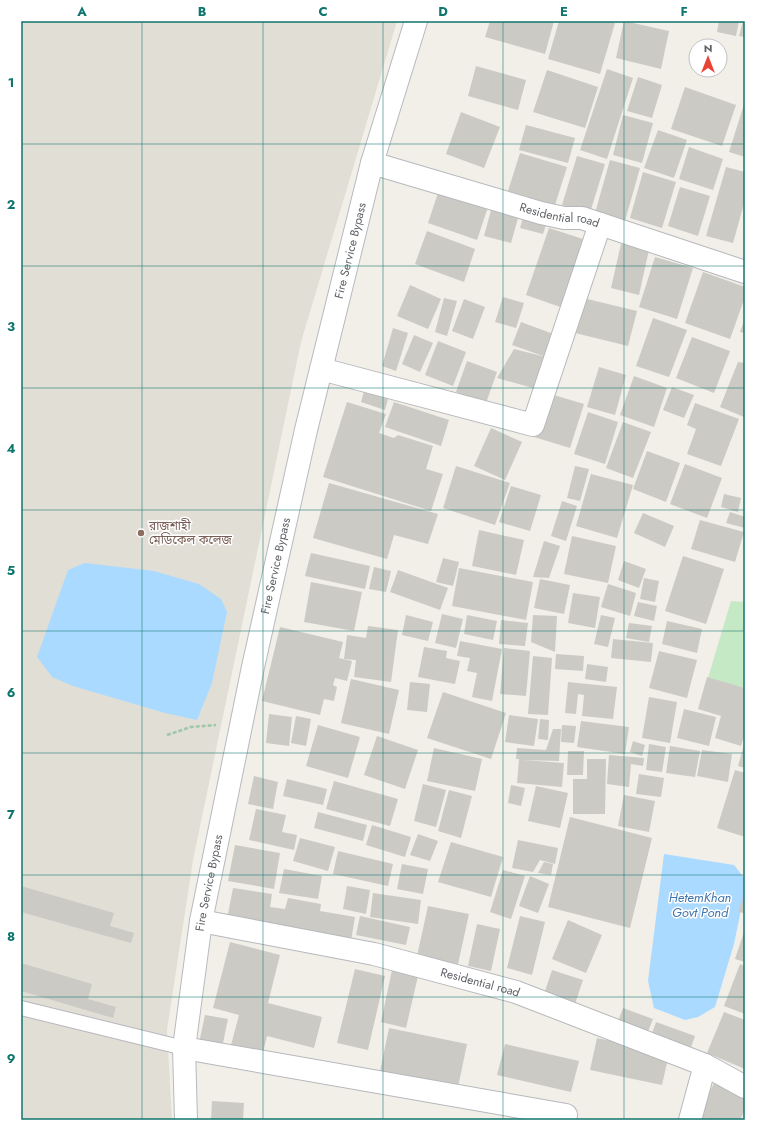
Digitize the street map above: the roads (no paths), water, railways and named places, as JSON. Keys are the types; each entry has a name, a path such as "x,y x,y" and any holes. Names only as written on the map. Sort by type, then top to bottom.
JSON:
{"street":[{"name":"Fire Service Bypass","path":"186,1120 184,1048 201,921 241,725 290,499 372,163 416,21"},
{"name":"Residential road","path":"372,163 541,212 564,218 582,218 745,272"},
{"path":"321,369 533,425 600,224"},
{"name":"Residential road","path":"201,921 374,954 516,992 705,1065 745,1087"},
{"path":"184,1048 566,1115"},
{"path":"690,1120 705,1065"}],"lane":[{"path":"21,1008 184,1048"}],"water":[{"path":"85,563 154,571 199,584 221,599 227,612 212,683 197,720 165,713 73,686 52,677 37,657 68,570"},
{"name":"HetemKhan Govt Pond","path":"664,854 734,865 745,879 745,890 734,944 715,1007 698,1017 685,1020 654,1008 648,981"}],"place":[{"name":"রাজশাহী মেডিকেল কলেজ","path":"141,533"}]}
